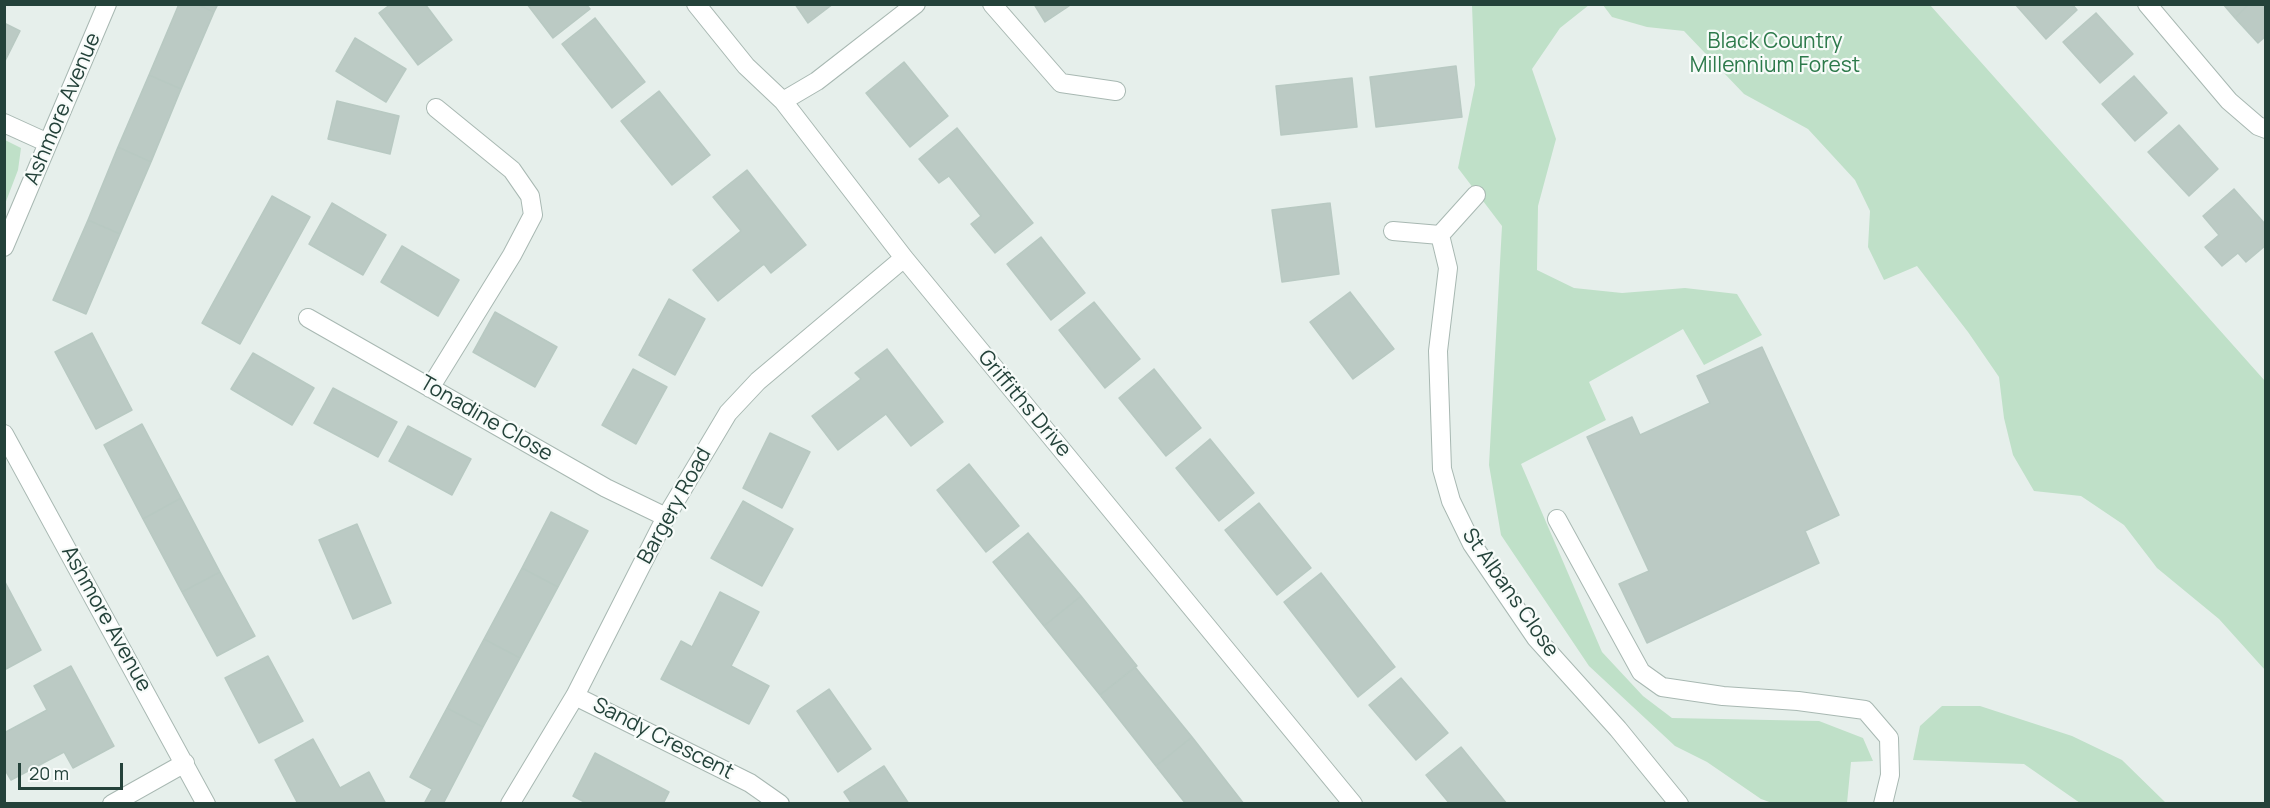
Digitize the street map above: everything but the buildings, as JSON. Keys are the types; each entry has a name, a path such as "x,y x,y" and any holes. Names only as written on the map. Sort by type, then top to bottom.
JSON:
{"street":[{"name":"Ashmore Avenue","path":"4,247 107,4"},
{"name":"Griffiths Drive","path":"696,4 746,66 783,101 904,258 1353,804"},
{"path":"783,101 817,81 916,4"},
{"path":"992,4 1061,83 1116,91"},
{"path":"2147,4 2229,101 2258,126 2265,129"},
{"path":"430,388 512,255 533,215 530,196 512,170 436,108"},
{"path":"4,123 48,143"},
{"path":"1393,231 1440,235 1476,195"},
{"name":"St Albans Close","path":"1440,235 1448,268 1438,351 1442,469 1451,501 1472,544 1536,638 1618,729 1679,804"},
{"name":"Bargery Road","path":"510,804 575,696 666,517 728,413 758,381 904,258"},
{"name":"Tonadine Close","path":"308,318 606,488 666,517"},
{"name":"Ashmore Avenue","path":"4,434 206,804"},
{"path":"1557,519 1641,672 1662,687 1723,696 1798,701 1865,710 1889,738 1890,775 1883,804"},
{"name":"Sandy Crescent","path":"575,696 750,783 780,804"},
{"path":"112,804 185,763"}],"green space":[{"path":"1472,5 1589,5 1560,28 1532,69 1556,139 1538,206 1537,270 1574,288 1622,293 1685,288 1737,294 1762,335 1704,365 1683,329 1589,382 1606,420 1521,464 1602,652 1643,696 1672,718 1819,721 1863,738 1873,761 1851,762 1847,803 1772,803 1761,799 1707,762 1675,746 1589,666 1501,535 1489,465 1502,226 1458,168 1475,85"},
{"name":"Black Country Millennium Forest","path":"1603,5 1930,5 2265,381 2265,670 2219,619 2157,568 2124,525 2081,496 2034,491 2013,455 2004,418 1999,377 1968,332 1917,266 1884,280 1868,247 1870,211 1855,180 1808,129 1744,94 1684,31 1647,27 1612,17"},
{"path":"5,140 21,148 18,170 5,204"},
{"path":"1942,706 1980,706 2072,736 2122,760 2166,803 2080,803 2024,764 1913,760 1920,726"}]}
